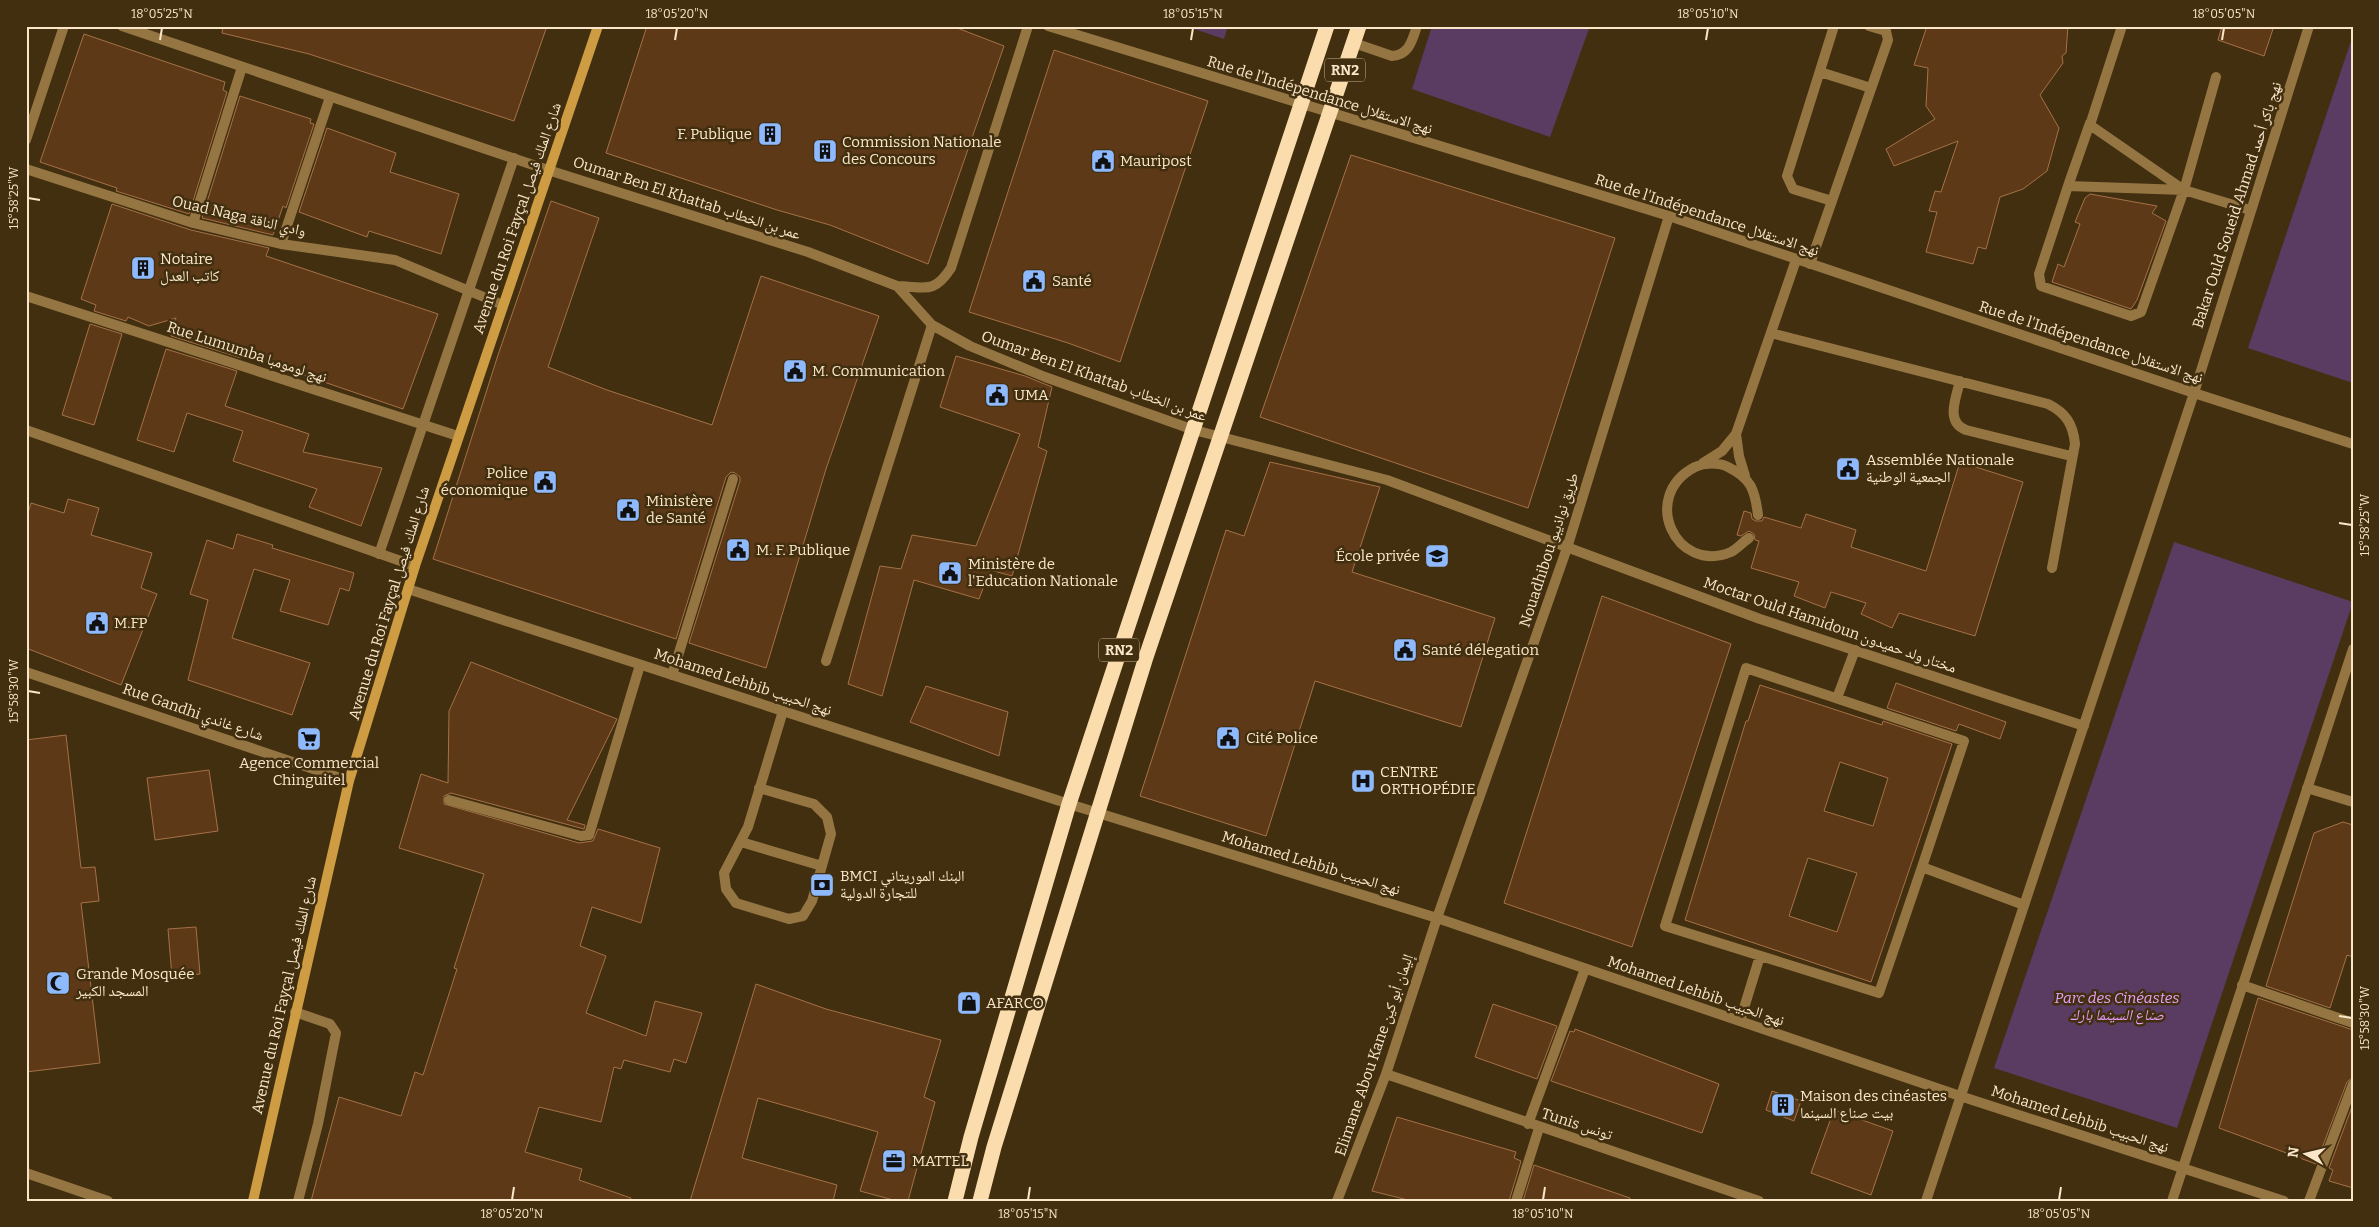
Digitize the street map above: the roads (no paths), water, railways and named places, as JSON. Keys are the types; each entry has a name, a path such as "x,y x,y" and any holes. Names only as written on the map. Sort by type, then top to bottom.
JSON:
{"highway":[{"name":"RN2","path":"980,1201 994,1147 1146,657 1222,438 1359,26"},
{"name":"RN2","path":"955,1201 971,1137 1069,804 1118,650 1194,430 1326,27"}],"street":[{"path":"26,140 64,26"},
{"name":"Oumar Ben El Khattab عمر بن الخطاب","path":"122,26 548,170 808,252 897,286 932,325 1001,360 1194,430 1387,480 1567,548"},
{"name":"Avenue du Roi Fayçal شارع الملك فيصل","path":"253,1201 349,781 415,566 598,26"},
{"path":"897,286 932,288 942,282 951,268 1028,26"},
{"name":"Rue de l'Indépendance نهج الاستقلال","path":"1048,26 1299,105 1669,216 1796,260 2353,444"},
{"path":"1354,43 1392,56 1398,56 1409,49 1417,26"},
{"path":"1832,201 1793,189 1787,176 1834,26"},
{"path":"1810,264 1888,40 1886,31 1869,26"},
{"path":"2122,26 2039,274 2041,286 2131,316 2141,312 2184,190 2216,77"},
{"name":"Bakar Ould Soueid Ahmad نهج باكر أحمد","path":"1926,1201 2194,392 2309,26"},
{"path":"193,224 242,67"},
{"path":"1820,72 1871,88"},
{"path":"282,244 330,96"},
{"path":"2090,123 2093,128 2184,190"},
{"path":"379,554 514,158"},
{"name":"Ouad Naga وادي الناقة","path":"26,169 193,224 282,244 395,260 503,305"},
{"path":"2068,186 2184,190 2250,210"},
{"name":"Nouadhibou طريق نواذيبو","path":"1437,918 1567,548 1669,216"},
{"path":"1749,538 1731,552 1710,556 1688,550 1673,534 1666,513 1670,491 1683,473 1722,451 1736,434 1796,260"},
{"name":"Rue Lumumba نهج لومومبا","path":"26,296 458,436"},
{"path":"826,661 932,325"},
{"path":"1771,333 2048,404 2059,410 2068,419 2073,431 2074,444 2052,568"},
{"path":"1960,381 1953,417 1957,426 1966,430 2071,456"},
{"path":"26,430 415,566"},
{"path":"1736,434 1738,456 1745,476 1756,494 1758,515"},
{"path":"1703,463 1726,466 1745,476"},
{"path":"672,675 733,479"},
{"name":"Moctar Ould Hamidoun مختار ولد حميدون","path":"1567,548 1760,619 2084,726"},
{"name":"Mohamed Lehbib نهج الحبيب","path":"408,589 1069,804 1437,918 1960,1096 2182,1168 2267,1198 2284,1201"},
{"path":"2172,1201 2353,649"},
{"path":"1837,698 1855,650"},
{"path":"449,800 581,836 589,834 640,665"},
{"path":"1746,668 1964,741 1922,867 1879,993 1665,926 1746,668"},
{"name":"Rue Gandhi شارع غاندي","path":"26,672 349,781"},
{"path":"760,788 814,804 827,817 831,834 812,901 804,916 789,919 736,903 726,889 724,874 741,842 760,788 783,711"},
{"path":"2307,788 2353,802"},
{"path":"741,842 822,866"},
{"path":"1922,867 2024,905"},
{"name":"Elimane Abou Kane إليمان أبو كين","path":"1337,1201 1386,1074 1437,918"},
{"path":"1740,1021 1760,956"},
{"path":"1528,1124 1585,969"},
{"path":"2242,985 2353,1023"},
{"path":"295,1012 330,1024 336,1033 318,1124 298,1201"},
{"name":"Tunis تونس","path":"1386,1074 1539,1128 1759,1201"},
{"path":"2309,1201 2353,1084"},
{"path":"1516,1201 1539,1128"},
{"path":"26,1173 108,1201"}],"place":[{"name":"F. Publique","path":"770,134"},
{"name":"Commission Nationale des Concours","path":"825,151"},
{"name":"Mauripost","path":"1103,161"},
{"name":"Notaire كاتب العدل","path":"143,268"},
{"name":"Santé","path":"1034,281"},
{"name":"M. Communication","path":"795,371"},
{"name":"UMA","path":"997,395"},
{"name":"Assemblée Nationale الجمعية الوطنية","path":"1848,469"},
{"name":"Police économique","path":"545,482"},
{"name":"Ministère de Santé","path":"628,510"},
{"name":"M. F. Publique","path":"738,550"},
{"name":"École privée","path":"1437,556"},
{"name":"Ministère de l'Education Nationale","path":"950,573"},
{"name":"M.FP","path":"97,623"},
{"name":"Santé délegation","path":"1405,650"},
{"name":"Cité Police","path":"1228,738"},
{"name":"Agence Commercial Chinguitel","path":"309,739"},
{"name":"CENTRE ORTHOPÉDIE","path":"1363,781"},
{"name":"BMCI البنك الموريتاني للتجارة الدولية","path":"822,885"},
{"name":"Grande Mosquée المسجد الكبير","path":"58,983"},
{"name":"AFARCO","path":"969,1003"},
{"name":"Maison des cinéastes بيت صناع السينما","path":"1783,1105"},
{"name":"MATTEL","path":"894,1161"}],"park label":[{"name":"Parc des Cinéastes صناع السينما بارك","path":"2117,1006"}]}
